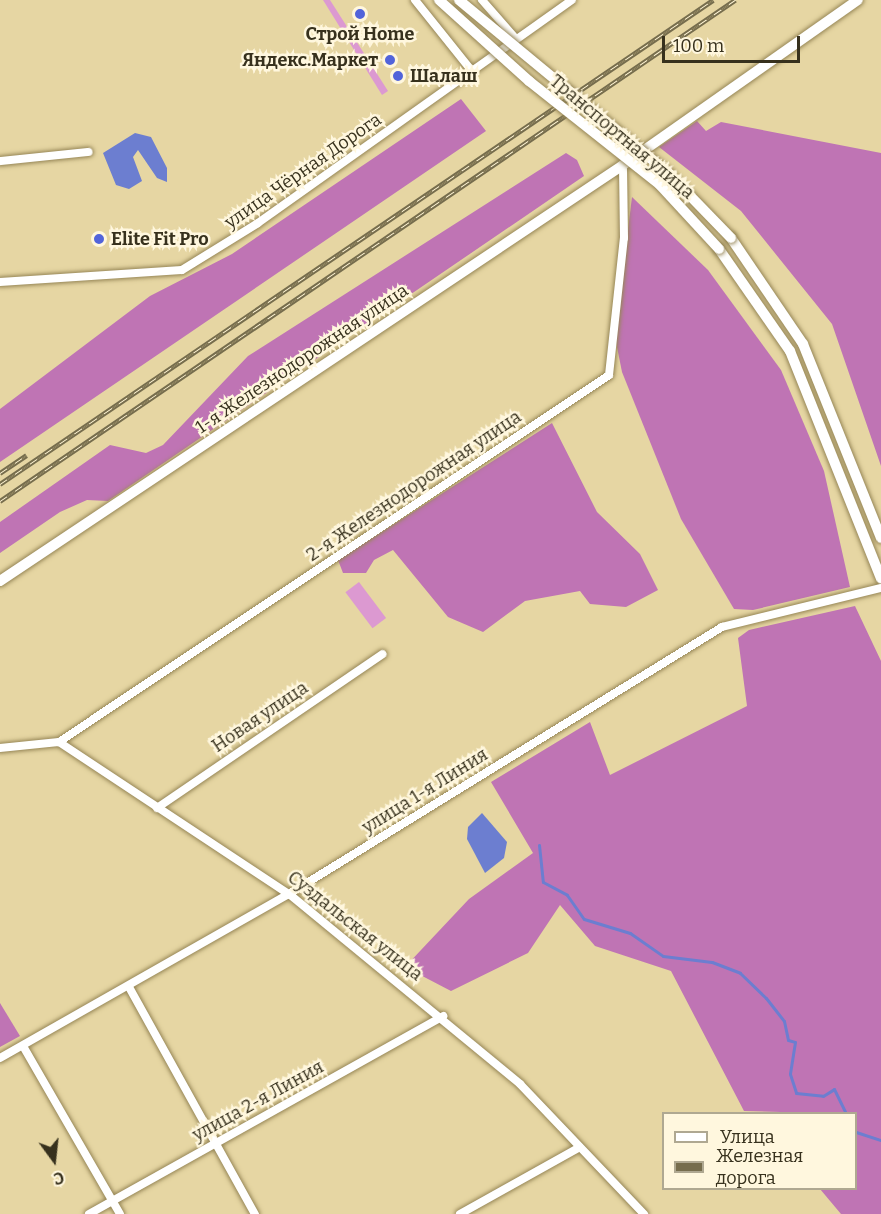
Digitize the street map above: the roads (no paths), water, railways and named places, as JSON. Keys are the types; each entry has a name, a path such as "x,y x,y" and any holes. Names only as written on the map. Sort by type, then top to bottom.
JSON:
{"street":[{"path":"415,0 471,70"},
{"name":"Транспортная улица","path":"439,0 521,75 660,185 719,249 790,351 881,579"},
{"name":"Транспортная улица","path":"459,0 662,167 731,238 802,344 881,538"},
{"path":"482,0 515,38"},
{"name":"улица Чёрная Дорога","path":"0,282 182,270 258,223 529,27 572,0"},
{"name":"1-я Железнодорожная улица","path":"0,581 623,165 858,0"},
{"path":"0,161 89,152"},
{"name":"2-я Железнодорожная улица","path":"59,742 609,375 624,238 623,165"},
{"name":"улица 1-я Линия","path":"0,1058 129,987 289,894 722,627 881,588"},
{"name":"Новая улица","path":"157,808 383,654"},
{"path":"0,758 0,748 59,742"},
{"name":"Суздальская улица","path":"59,742 289,894 443,1017 520,1084 644,1214"},
{"path":"129,987 255,1214"},
{"name":"улица 2-я Линия","path":"90,1214 443,1017"},
{"path":"23,1046 120,1214"},
{"path":"460,1214 580,1147"}],"water":[{"path":"135,133 151,137 167,168 167,182 157,178 138,150 133,157 142,181 129,189 116,185 103,153"},
{"path":"482,813 507,842 504,858 485,873 467,839 468,827"}],"waterway":[{"path":"539,845 543,882 567,895 584,919 630,933 663,956 712,962 740,973 766,998 784,1021 788,1040 795,1042 790,1074 796,1093 823,1096 834,1089 845,1112"},
{"path":"857,1132 881,1140"}],"railway":[{"path":"0,484 713,0"},
{"path":"0,501 735,0"},
{"path":"0,473 27,455"}],"place":[{"name":"Строй Home","path":"360,14"},
{"name":"Яндекс.Маркет","path":"390,60"},
{"name":"Шалаш","path":"398,76"},
{"name":"Elite Fit Pro","path":"99,239"}]}
